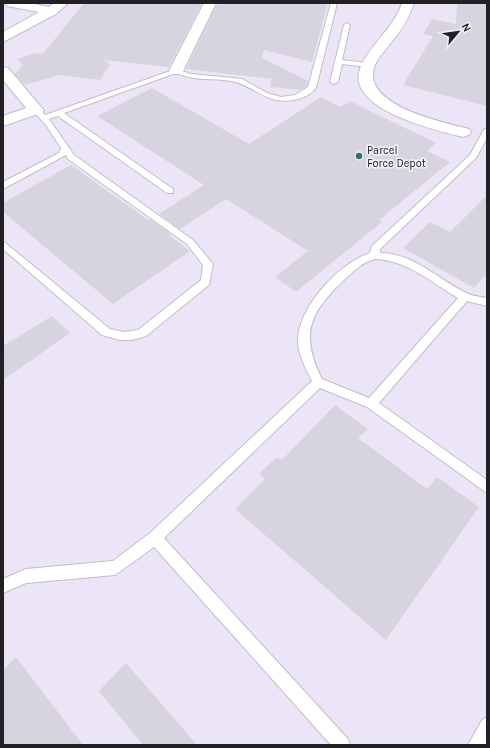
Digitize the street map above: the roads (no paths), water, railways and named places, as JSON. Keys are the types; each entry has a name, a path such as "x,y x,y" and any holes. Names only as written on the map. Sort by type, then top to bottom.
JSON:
{"street":[{"path":"10,3 52,11"},
{"path":"3,38 52,11 62,3"},
{"path":"176,72 210,3"},
{"path":"408,3 402,18 368,65 364,80 366,85 379,100 429,124 463,132"},
{"path":"3,71 40,114 3,121"}],"lane":[{"path":"40,114 59,113 176,72 186,76 218,77 240,82 268,96 279,99 294,98 304,94 312,88 334,3"},
{"path":"334,82 347,25"},
{"path":"338,62 368,65"},
{"path":"59,113 170,191"},
{"path":"3,244 106,332 118,337 130,338 142,333 206,282 208,264 190,242 70,157 40,114"},
{"path":"375,256 374,248 473,156 487,130"},
{"path":"3,186 62,155 65,148"},
{"path":"487,302 465,297 400,259 375,256 359,262 348,270 321,296 307,323 303,336 304,349 318,382 371,404 487,487"},
{"path":"371,404 465,297"},
{"path":"3,586 26,576 115,568 155,538 318,382"},
{"path":"155,538 342,745"},
{"path":"476,745 487,725"}],"place":[{"name":"Parcel Force Depot","path":"359,156"}]}
